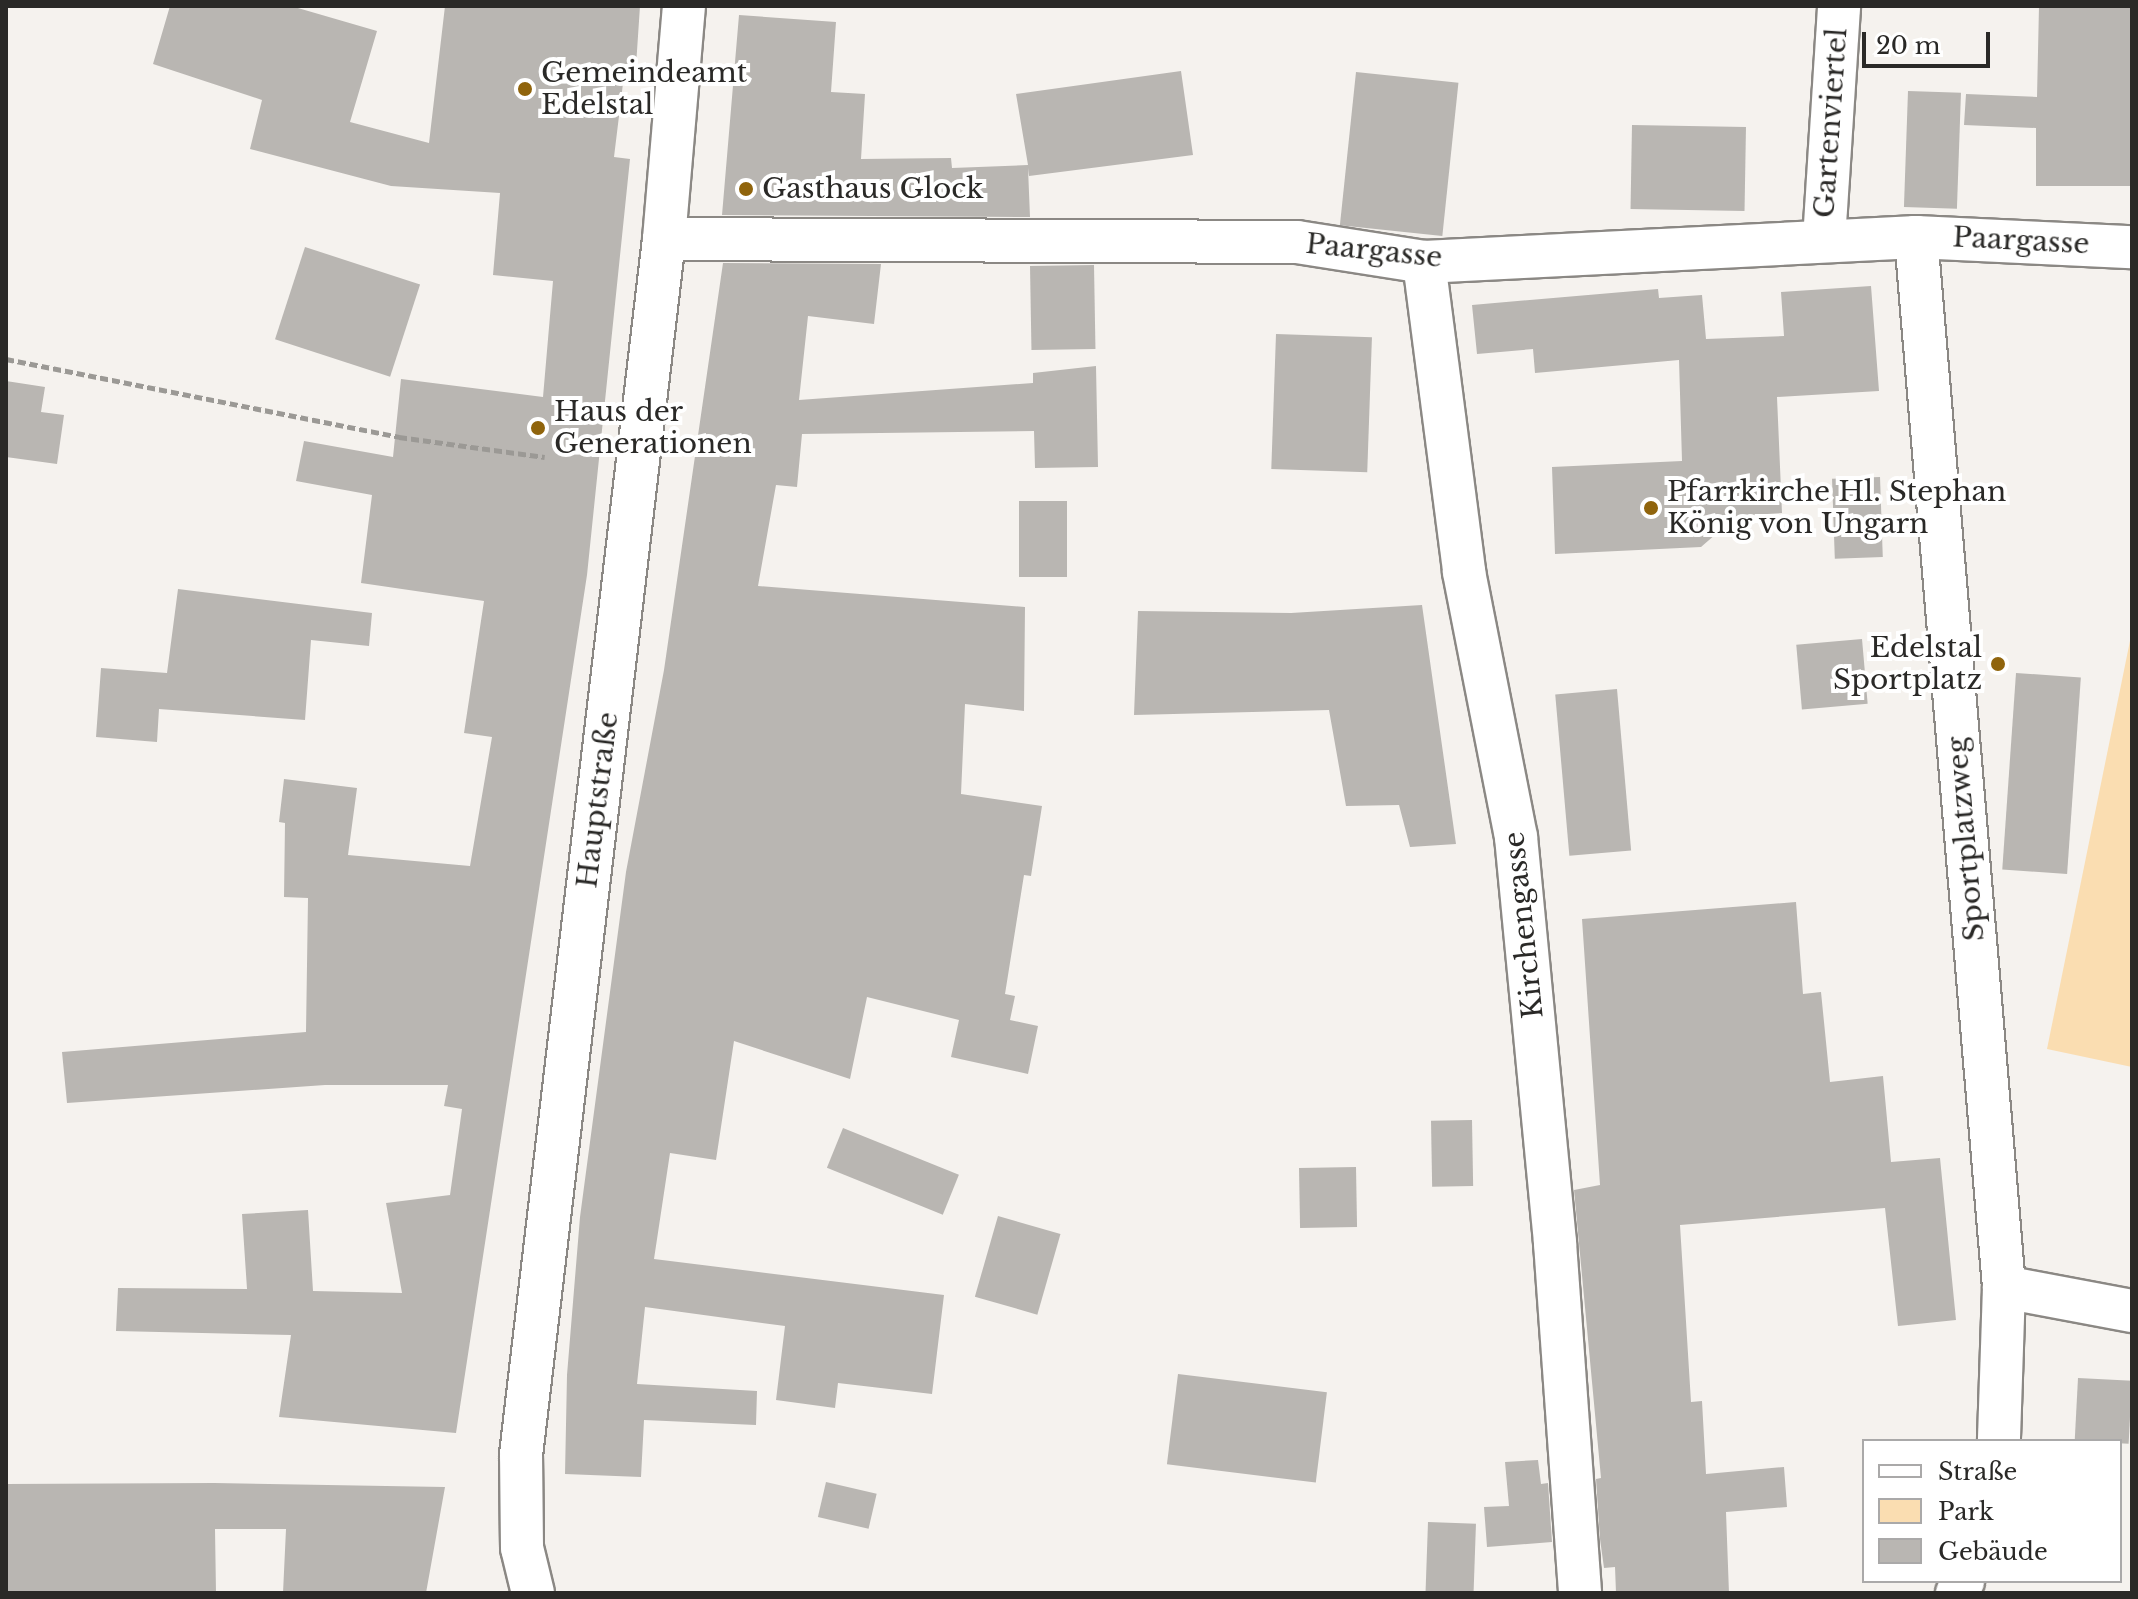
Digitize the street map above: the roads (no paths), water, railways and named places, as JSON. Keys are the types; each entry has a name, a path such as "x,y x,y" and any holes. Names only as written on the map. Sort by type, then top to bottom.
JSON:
{"street":[{"name":"Hauptstraße","path":"533,1593 522,1548 521,1455 664,239 684,6"},
{"name":"Gartenviertel","path":"1824,240 1839,6"},
{"name":"Paargasse","path":"664,239 1297,242 1424,262 1916,237 2132,247"},
{"name":"Sportplatzweg","path":"1916,237 2004,1287 1999,1439"},
{"name":"Kirchengasse","path":"1424,262 1464,572 1516,837 1555,1243 1580,1593"},
{"path":"2004,1287 2132,1311"}],"place":[{"name":"Gemeindeamt Edelstal","path":"525,89"},
{"name":"Gasthaus Glock","path":"746,189"},
{"name":"Haus der Generationen","path":"538,428"},
{"name":"Pfarrkirche Hl. Stephan König von Ungarn","path":"1651,508"},
{"name":"Edelstal Sportplatz","path":"1998,664"}]}
